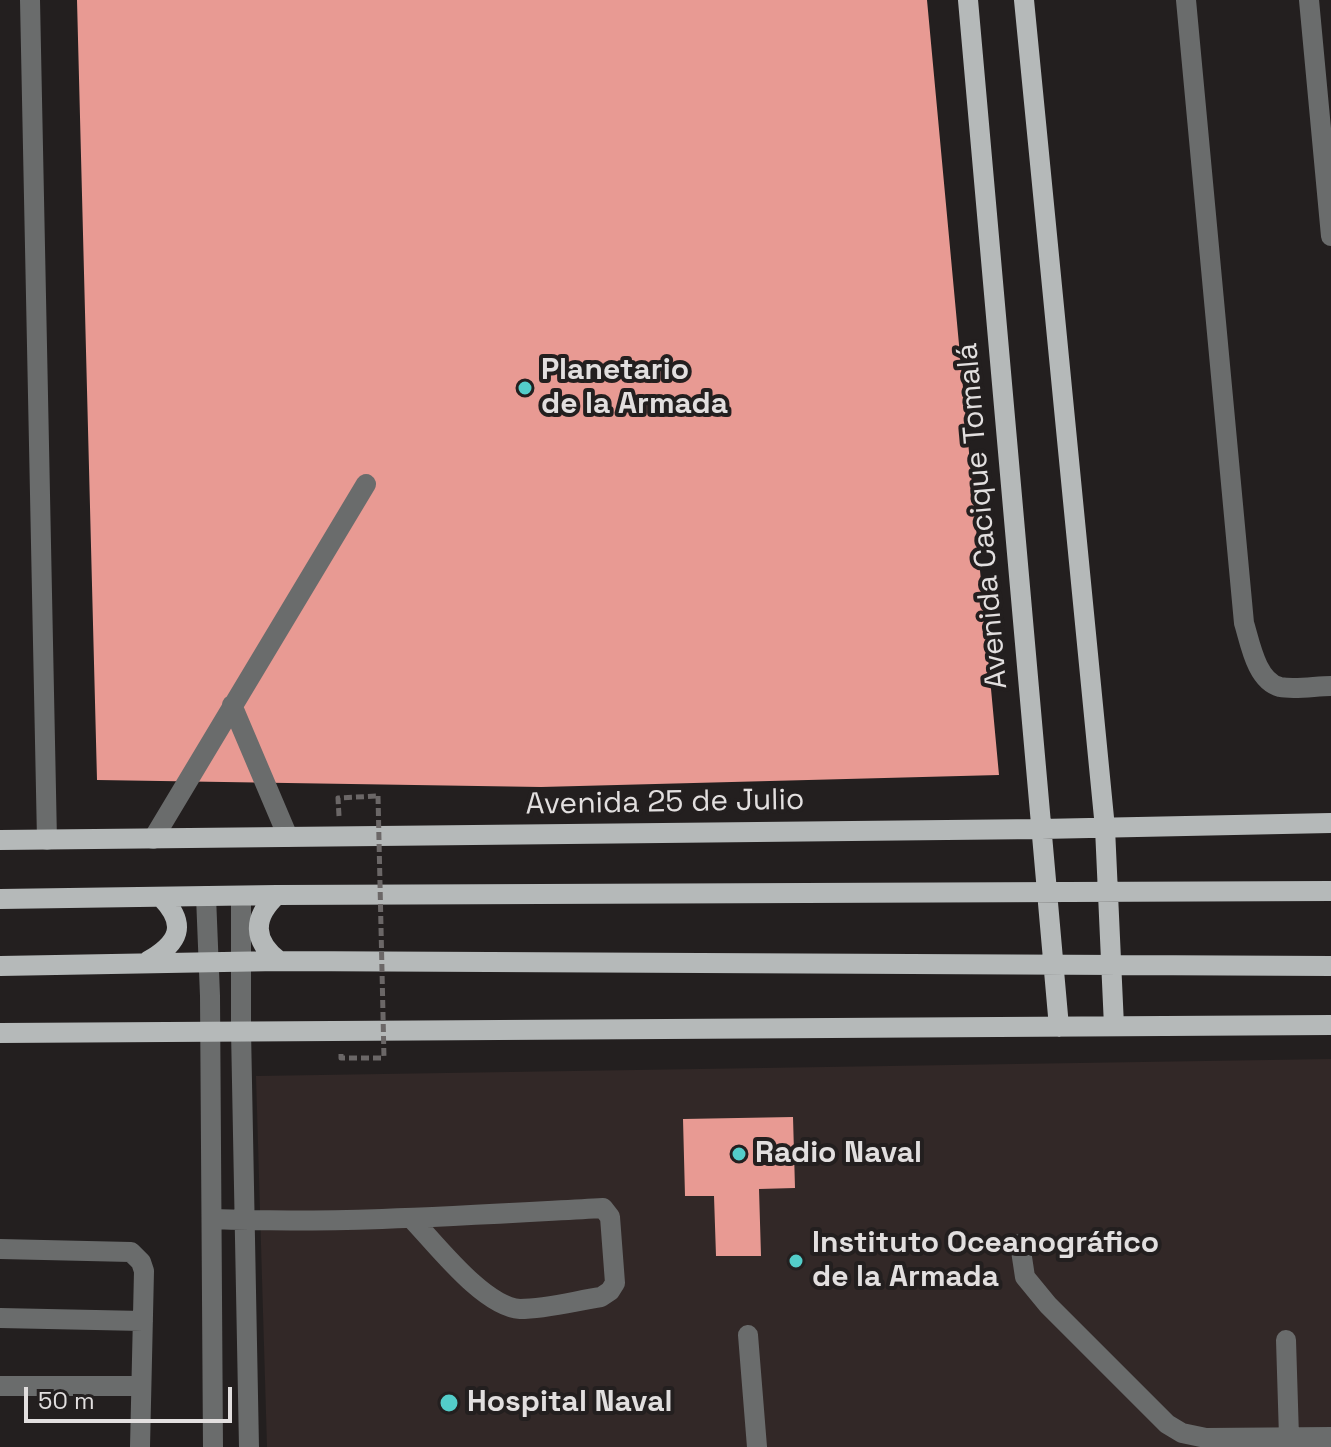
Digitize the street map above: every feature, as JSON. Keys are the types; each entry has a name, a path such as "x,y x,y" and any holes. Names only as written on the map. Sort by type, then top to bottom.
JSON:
{"main road":[{"name":"Avenida Cacique Tomalá","path":"968,0 1059,1027"},
{"path":"1024,0 1105,828 1114,1026"},
{"name":"Avenida 25 de Julio","path":"0,840 1331,823"},
{"path":"0,899 1331,891"},
{"path":"277,895 265,906 259,921 259,937 266,951 279,961"},
{"path":"144,963 168,949 177,934 176,919 161,897"},
{"path":"0,966 279,961 1331,966"},
{"path":"0,1033 1331,1025"}],"street":[{"path":"30,0 47,840"},
{"path":"1186,0 1244,623 1266,679 1280,687 1331,686"},
{"path":"1309,0 1331,236"},
{"path":"153,839 366,484"},
{"path":"232,705 288,837"},
{"path":"206,896 211,1030 213,1447"},
{"path":"241,896 249,1447"},
{"path":"212,1219 411,1218 603,1208 610,1217 615,1283 601,1297 522,1309 508,1307 476,1285 411,1218"},
{"path":"1020,1244 1025,1277 1048,1305 1167,1424 1182,1433 1206,1438 1331,1437"},
{"path":"0,1249 131,1252 141,1262 144,1271 140,1447"},
{"path":"0,1318 143,1321"},
{"path":"748,1335 757,1447"},
{"path":"1286,1340 1289,1437"},
{"path":"0,1386 141,1386"}],"path":[{"path":"338,798 378,796 384,1058 341,1058"}],"shaded area":[{"name":"Instituto Oceanográfico de la Armada","path":"1331,1059 1331,1447 267,1447 256,1076"}],"building":[{"name":"Planetario de la Armada","path":"77,0 927,0 999,775 541,787 97,780"},
{"name":"Radio Naval","path":"793,1117 795,1188 759,1189 761,1256 716,1256 714,1196 685,1196 683,1119"}],"place":[{"name":"Planetario de la Armada","path":"525,388"},
{"name":"Radio Naval","path":"739,1154"},
{"name":"Instituto Oceanográfico de la Armada","path":"796,1261"},
{"name":"Hospital Naval","path":"449,1403"}]}
